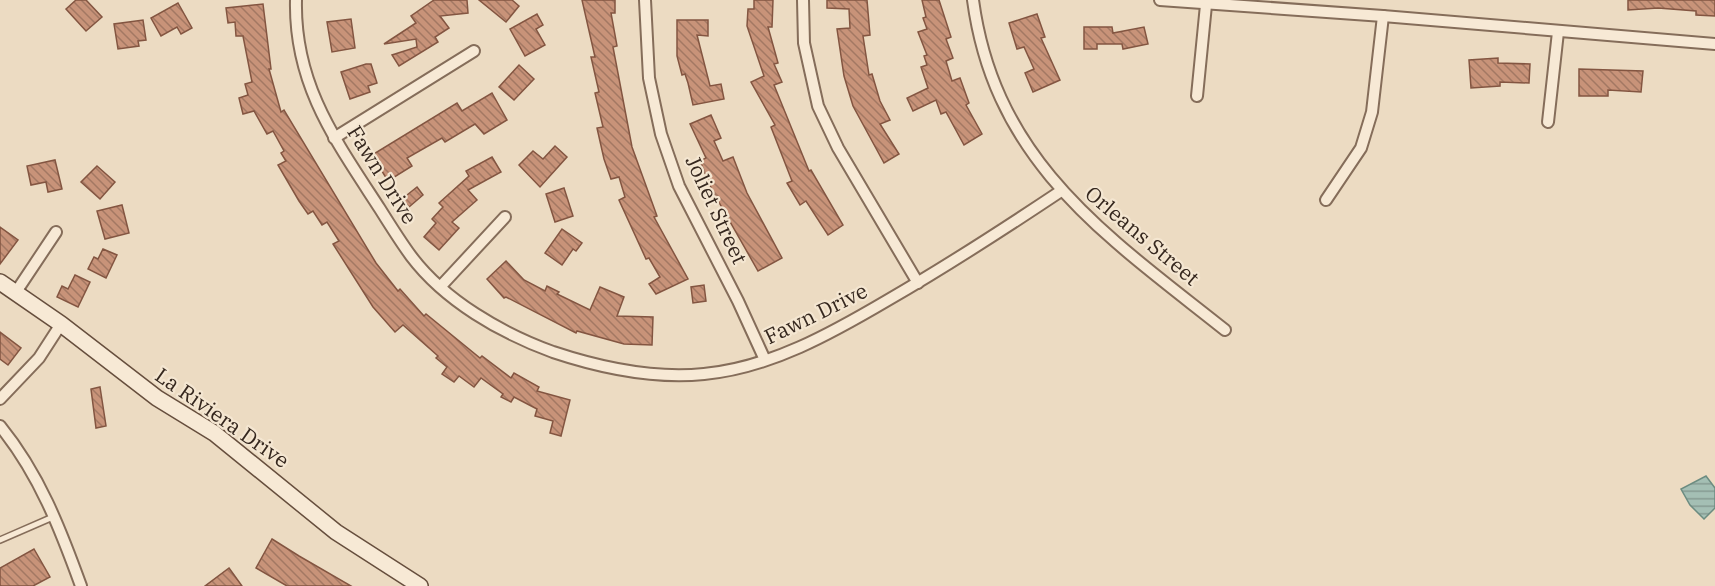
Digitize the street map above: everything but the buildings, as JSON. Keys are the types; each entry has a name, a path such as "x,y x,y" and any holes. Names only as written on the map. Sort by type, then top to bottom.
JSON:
{"street":[{"name":"Fawn Drive","path":"296,0 295,27 309,89 334,138 412,258 468,308 515,338 580,361 634,372 704,374 765,360 822,337 918,283 1061,191"},
{"name":"Joliet Street","path":"645,0 649,78 661,134 679,186 733,290 765,360"},
{"path":"803,0 804,43 819,106 838,148 918,283"},
{"name":"Orleans Street","path":"973,0 988,65 1004,104 1026,144 1061,191 1104,234 1226,330"},
{"path":"1160,0 1715,44"},
{"path":"1197,96 1206,4"},
{"path":"1326,200 1361,148 1372,112 1383,16"},
{"path":"1548,122 1558,32"},
{"path":"334,138 474,51"},
{"path":"441,286 505,217"},
{"path":"16,292 56,232"},
{"name":"La Riviera Drive","path":"0,282 61,324 119,372 214,434 336,532 420,586"},
{"path":"0,399 39,358 61,324"},
{"path":"0,426 16,446 41,487 55,516 81,586"}],"lane":[{"path":"0,540 55,516"}],"shaded area":[{"path":"1706,476 1715,488 1715,508 1704,519 1690,505 1681,489"}]}
